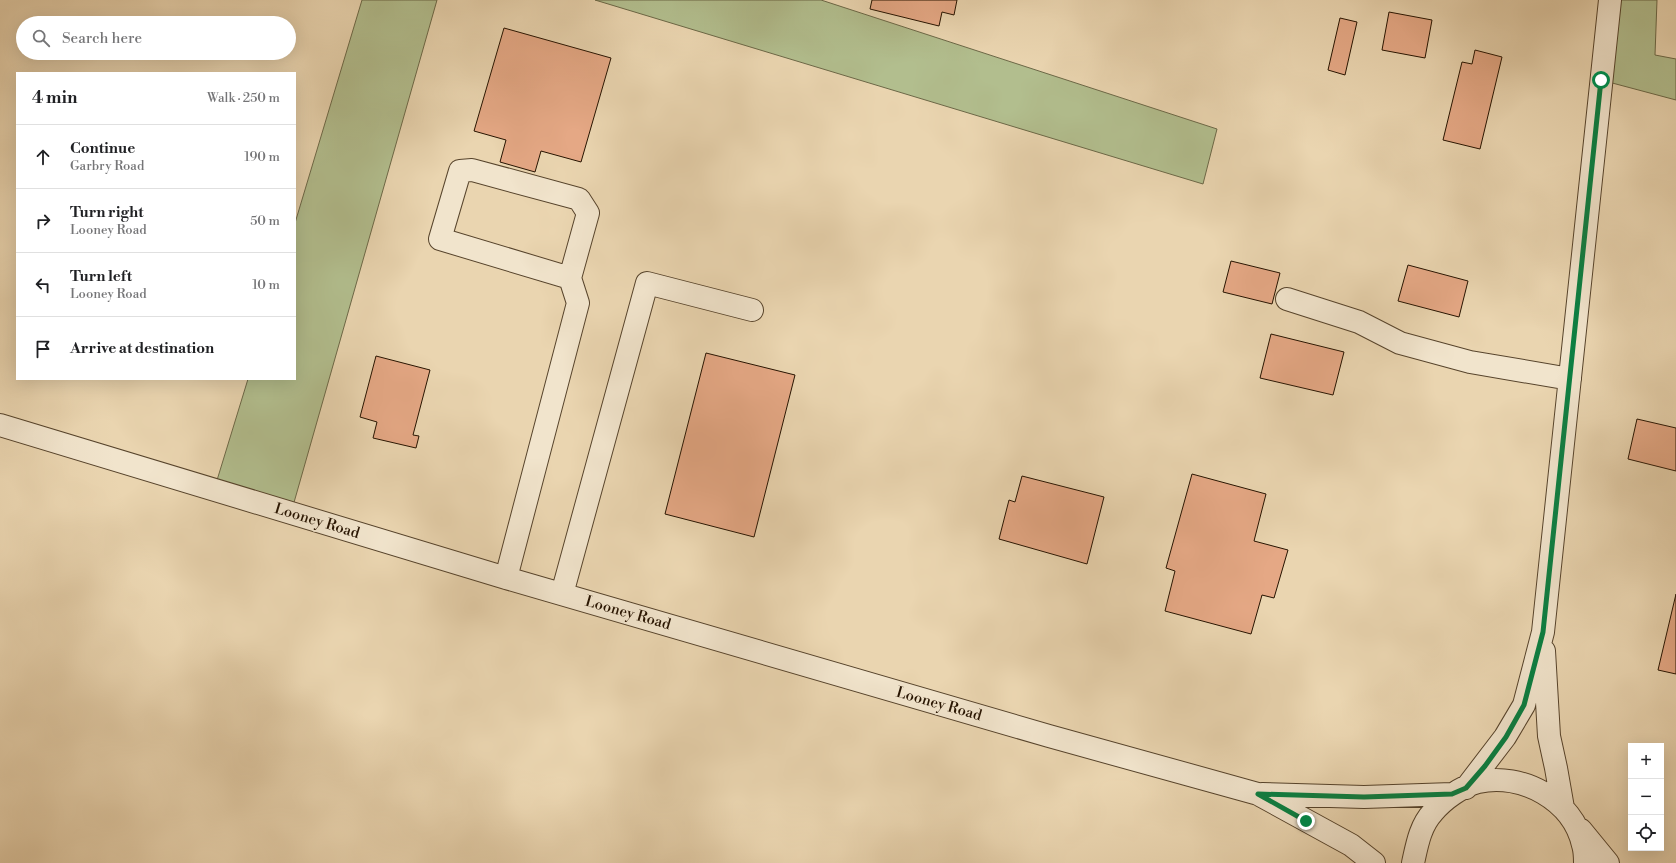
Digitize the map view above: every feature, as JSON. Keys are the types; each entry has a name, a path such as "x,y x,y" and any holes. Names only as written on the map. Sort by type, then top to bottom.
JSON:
{"street":[{"path":"1413,863 1418,837 1432,813 1459,791 1506,737 1524,705 1543,632 1610,0"},
{"path":"506,578 578,303 570,278 588,213 579,199 472,170 460,171 440,239 570,278"},
{"path":"562,594 647,283 752,310"},
{"path":"1287,299 1359,322 1400,343 1470,362 1570,379"},
{"name":"Looney Road","path":"0,425 506,578 1049,736 1258,794 1351,845 1374,863"},
{"path":"1543,632 1548,736 1568,814 1583,844 1585,863"},
{"path":"1459,791 1478,782 1506,780 1533,786 1555,800 1608,863"},
{"name":"Looney Road","path":"1258,794 1364,797 1459,791"}],"green space":[{"path":"362,0 437,0 291,513 214,490 248,380 296,380 296,220"},
{"path":"595,0 821,0 1217,129 1203,184"},
{"path":"1610,0 1657,0 1655,55 1676,59 1676,100 1601,80"}],"building":[{"path":"872,0 957,0 954,15 942,12 939,26 870,9"},
{"path":"1389,12 1432,20 1425,58 1382,50"},
{"path":"1340,18 1357,22 1345,75 1328,70"},
{"path":"504,28 611,58 581,162 541,151 535,172 500,162 506,140 474,131"},
{"path":"1475,50 1502,57 1480,149 1443,140 1462,62 1472,64"},
{"path":"1231,261 1280,273 1272,304 1223,292"},
{"path":"1408,265 1468,281 1459,317 1398,301"},
{"path":"1271,334 1344,352 1333,395 1260,378"},
{"path":"706,353 795,375 754,537 665,514"},
{"path":"376,356 430,370 413,435 419,436 416,448 373,438 377,422 360,417"},
{"path":"1637,419 1676,428 1676,471 1628,459"},
{"path":"1192,474 1266,494 1254,541 1288,550 1274,598 1262,595 1251,634 1165,611 1175,571 1166,568"},
{"path":"1022,476 1104,497 1087,564 999,539 1009,500 1015,502"},
{"path":"1676,594 1676,674 1658,670"}],"route":[{"path":"1306,821 1258,794 1364,797 1452,794 1466,788 1485,766 1506,737 1524,705 1543,632 1601,80"}]}
